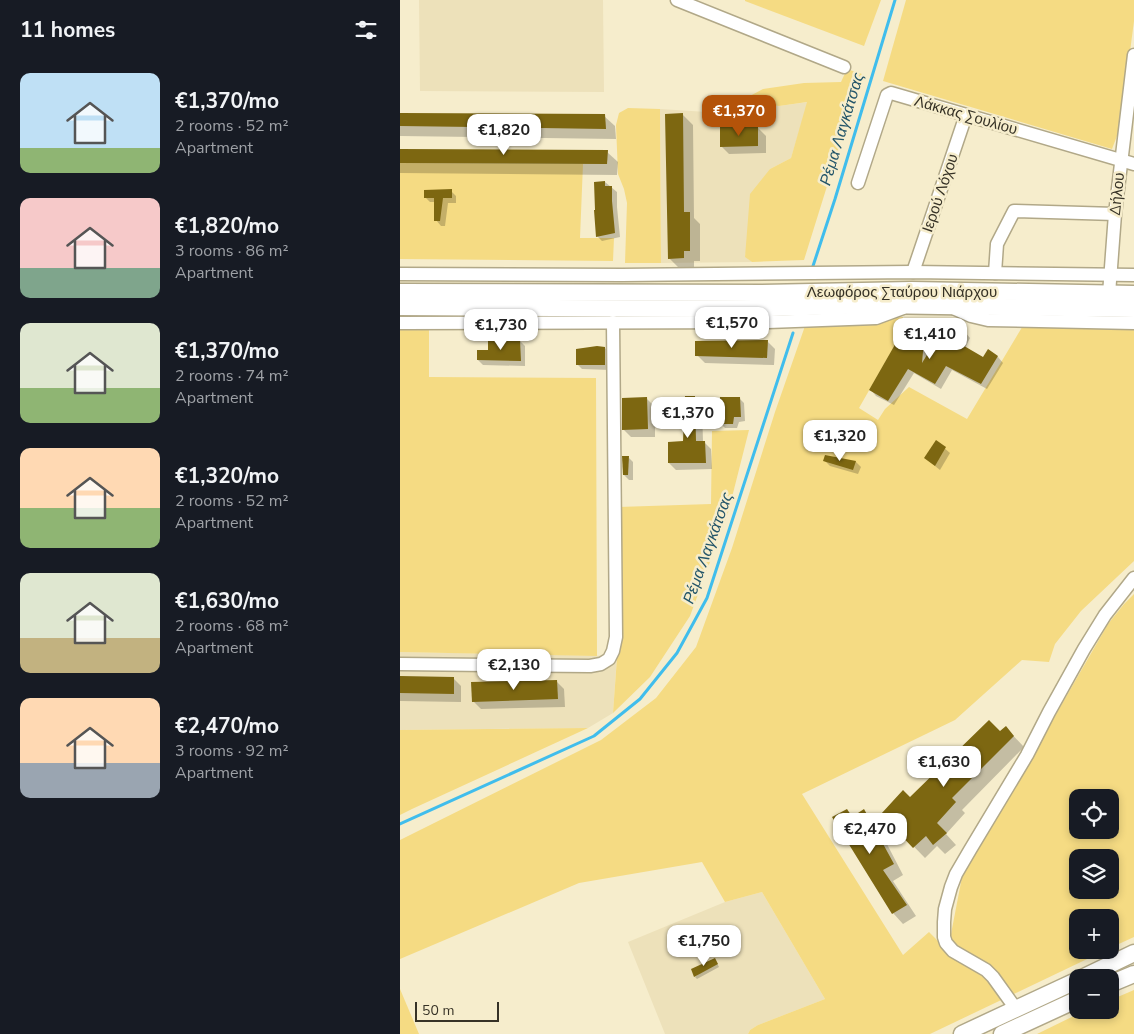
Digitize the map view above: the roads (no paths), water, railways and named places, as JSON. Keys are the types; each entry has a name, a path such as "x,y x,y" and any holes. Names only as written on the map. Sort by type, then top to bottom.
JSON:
{"main road":[{"name":"Λεωφόρος Σταύρου Νιάρχου","path":"400,292 762,293 912,290 1134,294"},
{"name":"Λεωφόρος Σταύρου Νιάρχου","path":"400,307 738,309 948,306 1134,309"},
{"path":"1101,969 1134,953"},
{"path":"1119,980 1134,974"},
{"path":"962,1034 1069,984"},
{"path":"1002,1034 1069,1003"}],"street":[{"path":"677,0 844,67"},
{"name":"Δήλου","path":"1109,294 1115,214 1134,60"},
{"name":"Λάκκας Σουλίου","path":"858,183 886,95 891,93 1134,164"},
{"name":"Ιερού Λόχου","path":"913,272 966,115"},
{"path":"995,273 997,244 1014,211 1115,214"},
{"path":"400,274 641,275 913,272 1134,275"},
{"path":"400,323 768,322 876,318 909,306"},
{"path":"948,306 971,316 988,320 1134,323"},
{"path":"400,664 590,666 605,661 611,655 615,644 616,617 613,322"},
{"path":"1016,1009 986,970 953,951 946,943 944,937 945,909 951,886 956,874 1027,755 1104,615 1134,578"}],"waterway":[{"name":"Ρέμα Λαγκάτσας","path":"813,266 895,0"},
{"name":"Ρέμα Λαγκάτσας","path":"400,824 594,736 640,699 677,653 707,598 793,333"}]}
